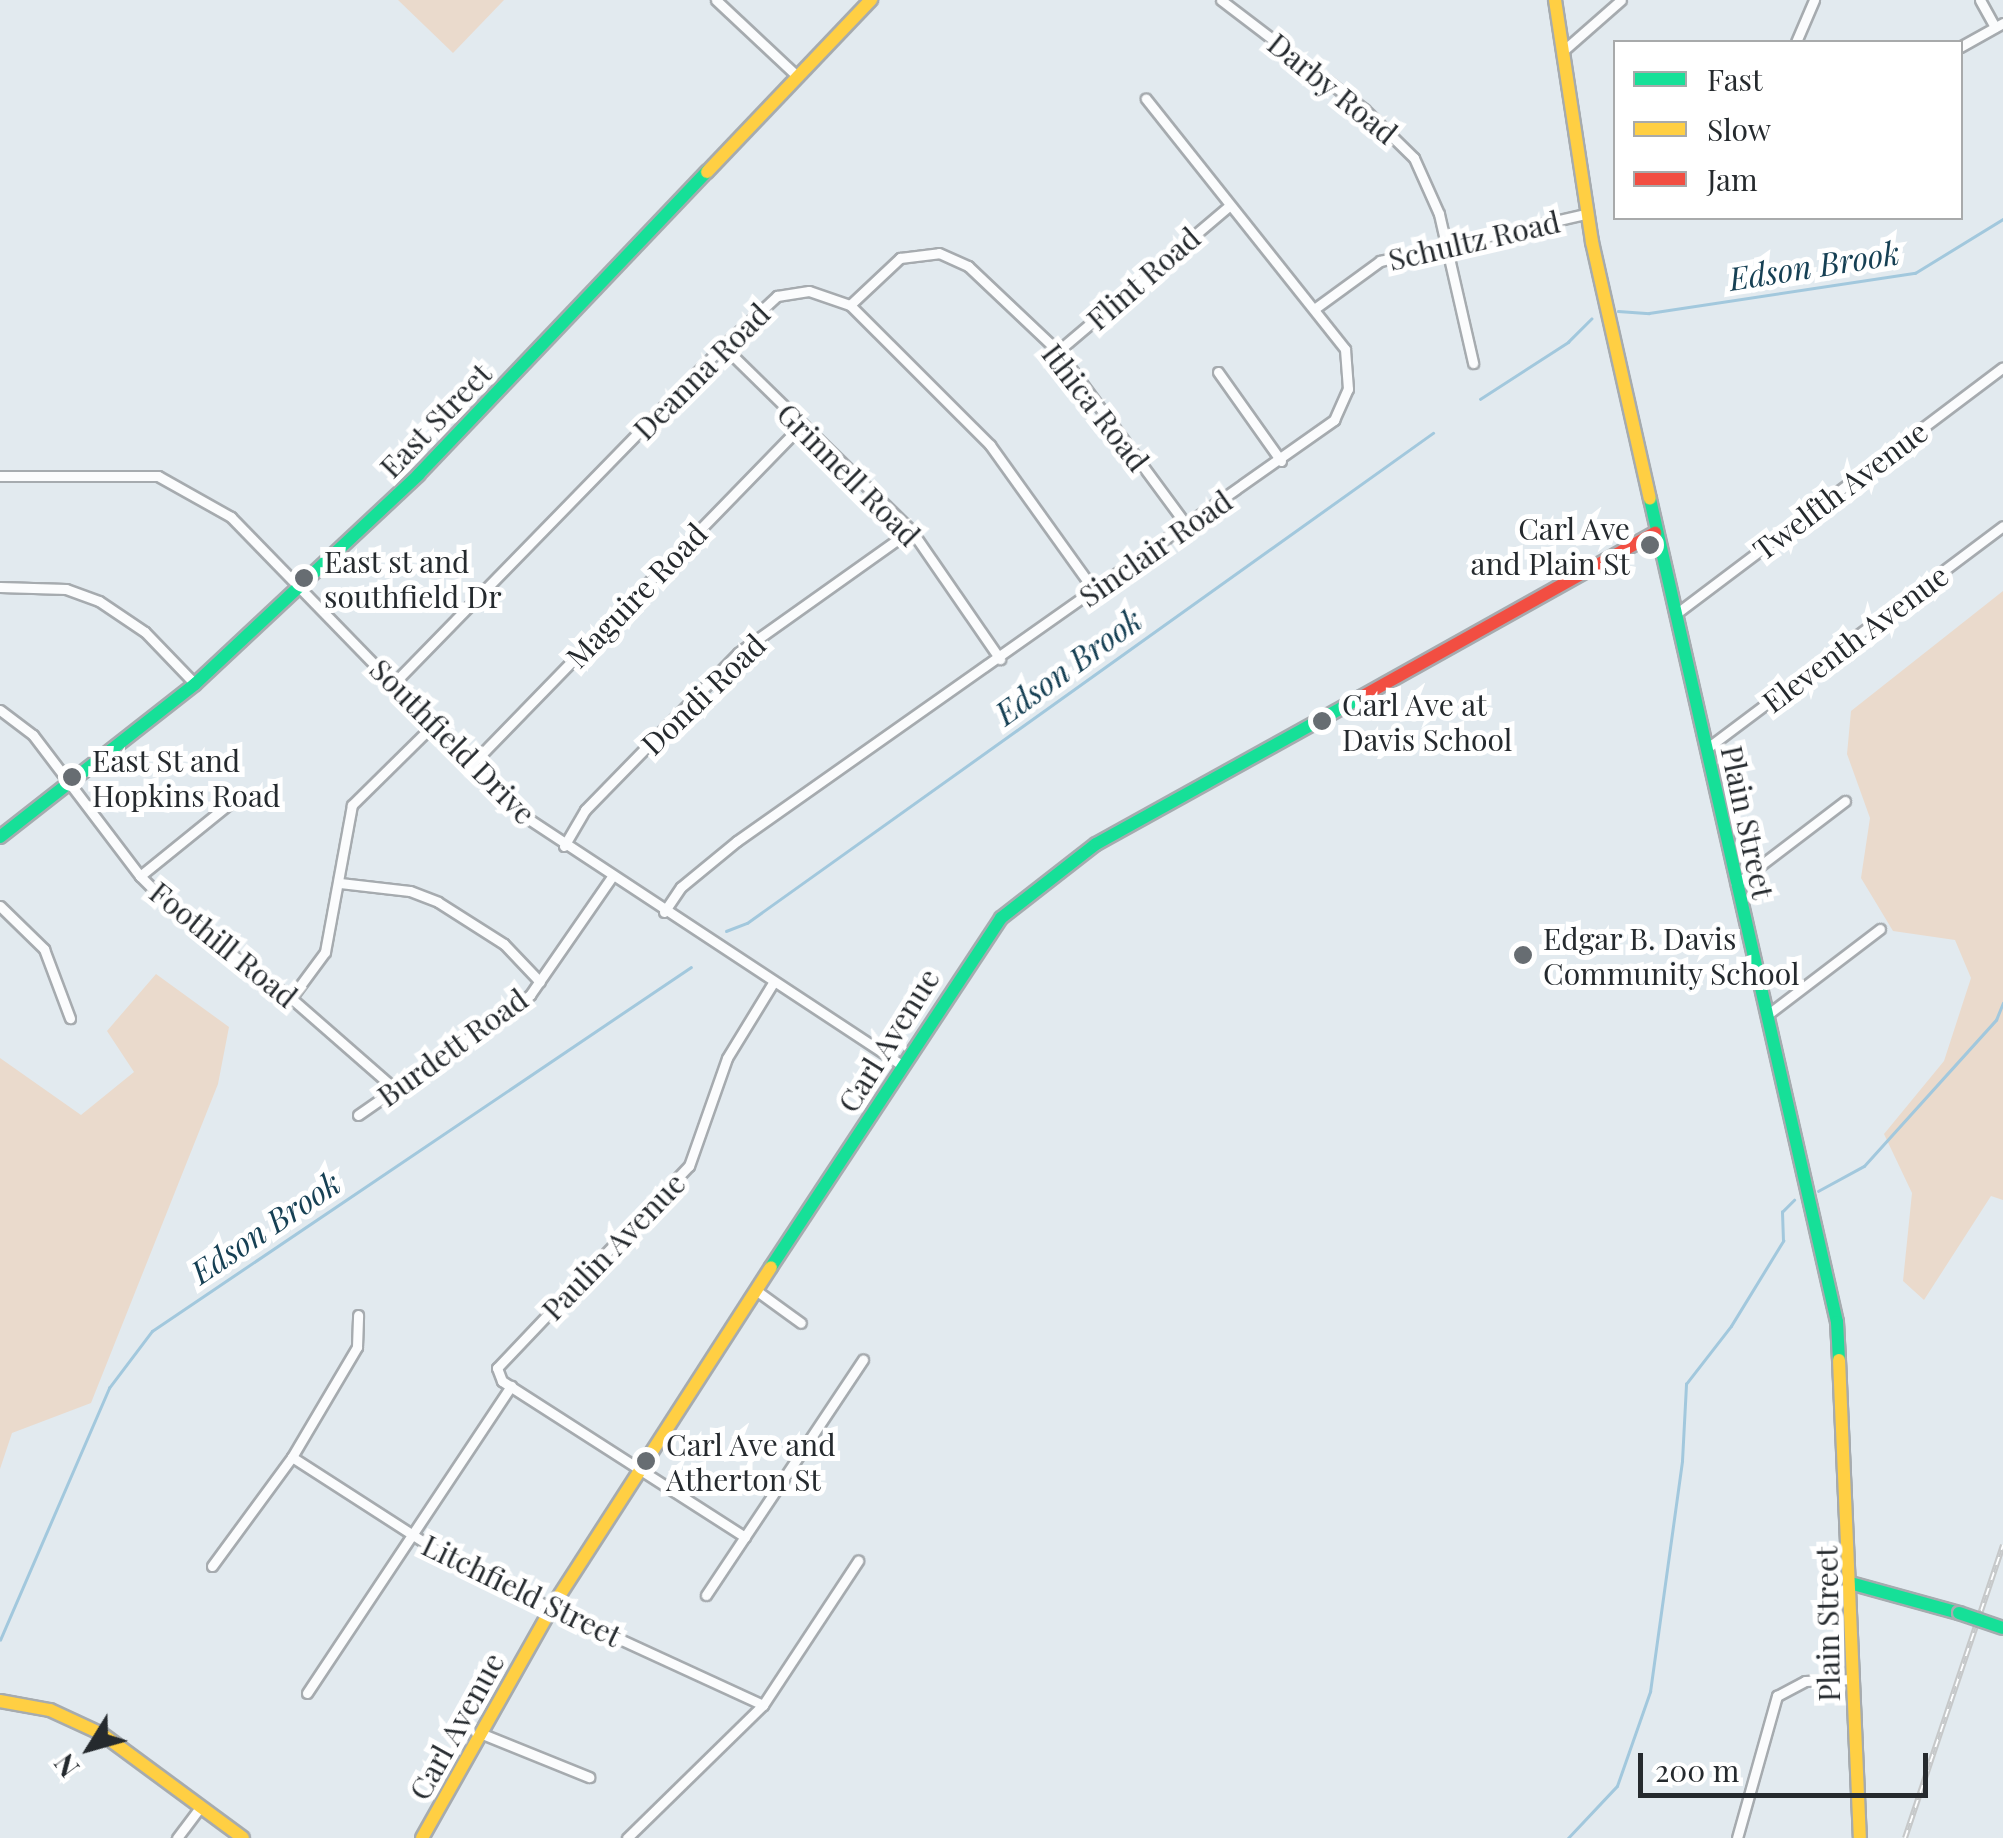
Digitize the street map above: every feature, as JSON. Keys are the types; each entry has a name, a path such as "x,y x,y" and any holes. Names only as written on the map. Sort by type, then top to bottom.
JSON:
{"street":[{"path":"716,0 797,76"},
{"name":"East Street","path":"0,837 195,684 418,475 871,0"},
{"name":"Darby Road","path":"1222,0 1400,142 1433,194 1473,362"},
{"name":"Plain Street","path":"1556,0 1586,214 1840,1341 1860,1838"},
{"path":"1562,51 1621,0"},
{"path":"1797,40 1814,0"},
{"path":"1963,44 1999,25 1980,0"},
{"name":"Sinclair Road","path":"664,912 681,887 737,841 1334,420 1348,389 1345,349 1317,308 1229,206 1146,99"},
{"name":"Flint Road","path":"1058,351 1229,206"},
{"name":"Schultz Road","path":"1317,308 1369,266 1586,214"},
{"name":"Ithica Road","path":"850,305 900,258 938,253 968,266 1058,351 1187,526"},
{"name":"Deanna Road","path":"394,684 723,346 777,296 810,291 850,305 990,445 1094,590"},
{"name":"Grinnell Road","path":"723,346 911,530 1000,658"},
{"name":"Twelfth Avenue","path":"1677,613 2003,367"},
{"path":"1218,372 1281,461"},
{"name":"Maguire Road","path":"470,766 802,425"},
{"name":"Southfield Drive","path":"0,476 158,476 231,518 394,684 430,727 518,812 611,878 903,1066"},
{"name":"Eleventh Avenue","path":"1706,749 2003,526"},
{"name":"Dondi Road","path":"564,846 585,810 738,653 911,530"},
{"name":"Carl Avenue","path":"422,1838 552,1608 978,947 1062,866 1656,533"},
{"path":"0,587 66,590 99,600 145,632 195,684"},
{"name":"Foothill Road","path":"0,710 24,725 140,876 178,914 291,998 395,1089"},
{"path":"291,998 325,952 340,883 342,842 352,805 430,727"},
{"path":"1736,884 1845,801"},
{"path":"140,876 229,804"},
{"name":"Burdett Road","path":"358,1114 540,982 611,878"},
{"path":"340,883 410,891 438,902 504,944 540,982"},
{"path":"0,906 44,949 70,1018"},
{"path":"1765,1016 1880,929"},
{"name":"Paulin Avenue","path":"510,1386 498,1374 500,1362 689,1166 728,1058 772,983"},
{"path":"756,1291 802,1322"},
{"path":"212,1566 292,1457 357,1347 358,1316"},
{"path":"706,1595 863,1360"},
{"path":"307,1693 510,1386 745,1537"},
{"name":"Litchfield Street","path":"292,1457 411,1536 552,1608 763,1705"},
{"path":"626,1838 763,1705 858,1562"},
{"path":"1850,1583 2003,1628"},
{"path":"1738,1838 1774,1700 1797,1683 1853,1680"},
{"path":"0,1702 50,1710 102,1734 199,1810 242,1838"},
{"path":"478,1733 589,1777"},
{"path":"177,1838 199,1810"}],"shaded area":[{"path":"398,0 504,0 453,53"},
{"path":"2003,591 2003,1200 1991,1196 1924,1300 1903,1281 1912,1193 1884,1134 1944,1061 1971,978 1955,940 1893,931 1861,878 1870,818 1847,754 1851,711"},
{"path":"156,974 229,1027 218,1084 91,1403 12,1433 0,1469 0,1058 81,1115 134,1072 107,1031"}],"waterway":[{"name":"Edson Brook","path":"1618,311 1649,313 1915,273 2003,219"},
{"name":"Edson Brook","path":"1480,399 1568,342 1591,319"},
{"name":"Edson Brook","path":"726,931 747,923 1433,433"},
{"name":"Edson Brook","path":"0,1640 109,1388 152,1331 691,967"},
{"path":"1818,1191 1864,1166 1996,1020 2003,1003"},
{"path":"1568,1838 1617,1786 1650,1692 1682,1461 1686,1384 1731,1326 1783,1241 1782,1212 1794,1200"}],"railway":[{"path":"1905,1838 2003,1545"}],"traffic: fast":[{"path":"0,837 195,684 418,475 707,172"},
{"path":"1650,499 1837,1322 1839,1360"},
{"path":"771,1267 1001,918 1096,844 1361,697"},
{"path":"1850,1583 1959,1613"},
{"path":"1959,1613 2003,1628"}],"traffic: slow":[{"path":"707,172 871,0"},
{"path":"1555,0 1592,242 1650,499"},
{"path":"422,1838 552,1607 771,1267"},
{"path":"1839,1360 1860,1838"},
{"path":"0,1701 50,1710 102,1734 243,1838"}],"traffic: jam":[{"path":"1361,697 1655,533"}],"place":[{"name":"Carl Ave and Plain St","path":"1650,545"},
{"name":"East st and southfield Dr","path":"304,578"},
{"name":"Carl Ave at Davis School","path":"1322,721"},
{"name":"East St and Hopkins Road","path":"72,777"},
{"name":"Edgar B. Davis Community School","path":"1523,955"},
{"name":"Carl Ave and Atherton St","path":"646,1461"}]}
